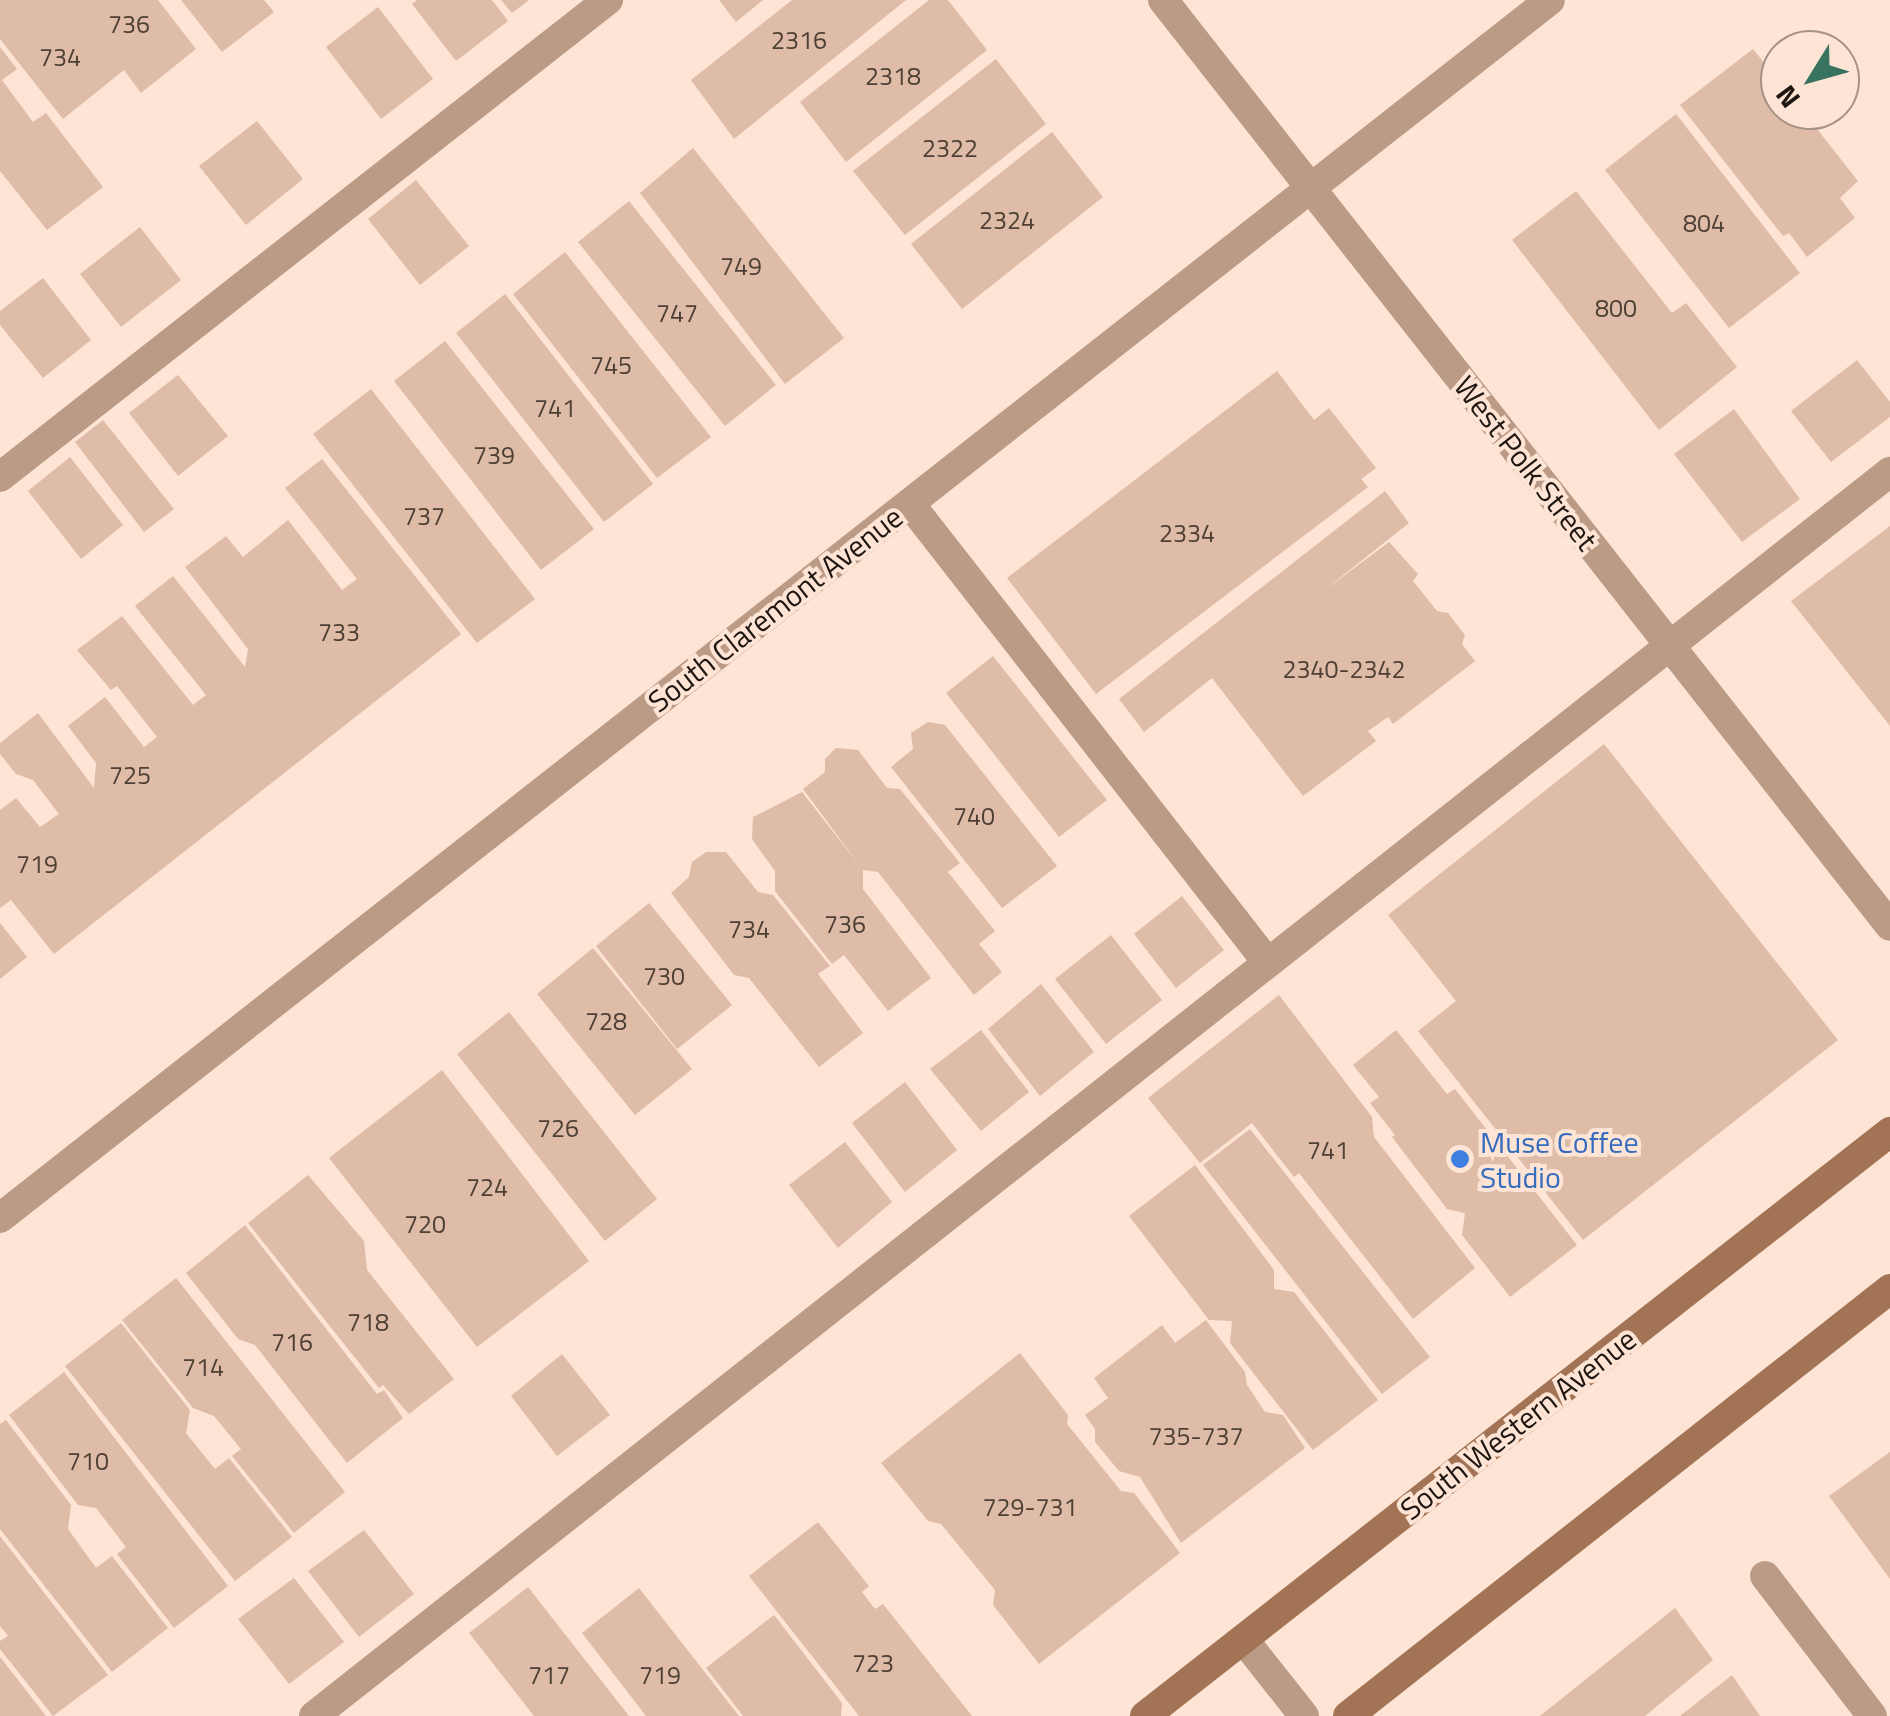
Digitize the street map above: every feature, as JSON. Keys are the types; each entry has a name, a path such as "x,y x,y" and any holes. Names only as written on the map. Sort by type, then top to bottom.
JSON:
{"main road":[{"name":"South Western Avenue","path":"1145,1716 1890,1132"},
{"path":"1348,1716 1890,1289"}],"street":[{"path":"0,477 608,0"},
{"name":"West Polk Street","path":"1163,0 1890,926"},
{"name":"South Claremont Avenue","path":"0,1218 1550,0"},
{"path":"314,1716 1890,472"},
{"path":"910,504 1268,962"},
{"path":"1765,1576 1872,1716"},
{"path":"1244,1640 1304,1716"}],"building":[{"path":"0,0 158,0 196,49 141,93 124,70 63,119 0,39"},
{"path":"181,0 264,0 274,12 222,52"},
{"path":"417,0 492,0 508,21 456,61 412,4"},
{"path":"501,0 529,0 512,13"},
{"path":"719,0 763,0 736,22"},
{"path":"792,0 906,0 734,139 691,80"},
{"path":"929,0 948,0 987,50 846,162 800,102"},
{"path":"378,7 433,79 381,119 326,47"},
{"path":"0,47 17,69 2,80 33,122 46,113 103,187 47,230 0,171"},
{"path":"1753,49 1760,58 1760,130 1818,130 1858,181 1840,198 1855,218 1807,257 1789,233 1783,236 1680,105"},
{"path":"996,59 1046,124 905,235 853,171"},
{"path":"1676,114 1800,273 1729,328 1605,170"},
{"path":"257,121 303,179 246,225 199,166"},
{"path":"1052,132 1103,197 962,309 911,244"},
{"path":"693,148 844,338 785,384 640,193"},
{"path":"416,180 469,246 420,285 368,219"},
{"path":"1576,191 1672,313 1686,303 1737,367 1659,430 1512,240"},
{"path":"629,201 776,385 725,426 578,242"},
{"path":"140,227 181,280 121,327 80,274"},
{"path":"565,252 711,437 657,478 513,294"},
{"path":"43,278 91,340 43,378 0,325 0,311"},
{"path":"505,294 653,484 604,522 456,333"},
{"path":"445,341 594,529 541,570 394,381"},
{"path":"1857,360 1890,402 1890,417 1831,462 1791,411"},
{"path":"1277,371 1314,420 1329,408 1376,468 1361,479 1368,487 1096,694 1007,578"},
{"path":"178,375 228,436 178,476 129,413"},
{"path":"371,389 535,599 477,643 313,434"},
{"path":"1734,409 1800,499 1742,542 1674,454"},
{"path":"103,420 174,509 144,532 75,442"},
{"path":"70,457 123,525 81,559 28,491"},
{"path":"322,459 461,634 54,954 11,900 0,908 0,810 16,798 40,827 59,814 33,780 16,774 0,754 0,743 38,713 94,788 96,763 68,726 105,697 144,747 157,737 117,686 111,690 77,650 122,616 193,705 206,695 135,606 173,576 245,667 248,649 185,567 226,536 243,557 288,520 342,590 357,579 285,488"},
{"path":"1385,491 1409,523 1322,592 1389,542 1418,574 1413,581 1437,611 1448,613 1465,635 1462,644 1475,661 1393,724 1388,717 1368,731 1376,741 1303,796 1212,678 1144,732 1119,699"},
{"path":"1890,526 1890,726 1791,601"},
{"path":"993,656 1107,800 1059,837 946,693"},
{"path":"928,722 945,725 1057,866 1002,908 891,767 913,749 911,733"},
{"path":"1604,744 1838,1040 1583,1240 1418,1031 1456,1001 1388,915"},
{"path":"836,748 858,750 887,788 900,789 960,863 948,872 995,931 979,944 1002,972 974,995 878,872 863,870 863,889 931,978 888,1011 844,955 832,964 775,891 775,871 752,839 753,817 802,792 860,866 803,789 825,772 825,759"},
{"path":"706,852 726,852 758,892 773,895 830,966 818,974 863,1033 819,1067 749,978 734,975 671,893 689,877 692,862"},
{"path":"1182,896 1224,950 1176,988 1134,934"},
{"path":"649,903 732,1005 677,1049 596,946"},
{"path":"0,923 27,957 0,979"},
{"path":"1111,935 1162,1000 1106,1044 1055,979"},
{"path":"593,948 692,1069 635,1115 537,994"},
{"path":"1041,984 1094,1052 1040,1096 988,1029"},
{"path":"1279,995 1372,1117 1374,1137 1475,1268 1413,1319 1299,1173 1294,1177 1252,1123 1200,1163 1148,1098"},
{"path":"509,1012 657,1199 605,1241 457,1054"},
{"path":"981,1030 1029,1092 981,1131 930,1069"},
{"path":"1396,1030 1447,1094 1455,1089 1577,1245 1510,1297 1462,1235 1465,1213 1447,1209 1392,1137 1395,1135 1370,1103 1379,1097 1353,1065"},
{"path":"442,1070 589,1261 477,1347 329,1158"},
{"path":"905,1082 957,1150 905,1192 852,1123"},
{"path":"1250,1129 1430,1357 1382,1394 1203,1165"},
{"path":"845,1142 892,1202 838,1248 789,1185"},
{"path":"1195,1165 1274,1270 1274,1289 1294,1292 1378,1400 1313,1450 1230,1343 1232,1321 1209,1320 1129,1216"},
{"path":"308,1175 364,1241 367,1270 454,1379 409,1414 383,1385 379,1388 248,1223"},
{"path":"245,1225 377,1394 384,1390 403,1418 347,1463 255,1345 238,1339 186,1273"},
{"path":"176,1278 345,1492 294,1533 232,1456 241,1449 214,1416 193,1408 122,1320"},
{"path":"1206,1320 1245,1372 1247,1385 1265,1412 1283,1415 1305,1448 1181,1543 1140,1477 1119,1471 1095,1442 1095,1429 1085,1415 1108,1398 1094,1378 1162,1325 1175,1343"},
{"path":"121,1323 190,1410 186,1433 215,1469 229,1458 292,1537 235,1581 65,1366"},
{"path":"1020,1353 1068,1415 1067,1424 1121,1491 1134,1493 1180,1553 1039,1664 993,1605 995,1590 941,1524 928,1521 881,1463"},
{"path":"562,1354 610,1415 557,1456 511,1396"},
{"path":"64,1372 228,1586 174,1628 117,1554 126,1547 96,1508 78,1505 9,1415"},
{"path":"6,1420 71,1505 68,1529 96,1568 112,1556 168,1628 112,1672 0,1529 0,1424"},
{"path":"1890,1452 1890,1579 1829,1496"},
{"path":"818,1522 869,1586 862,1592 875,1609 883,1604 972,1716 859,1716 749,1576"},
{"path":"364,1530 414,1594 359,1637 308,1571"},
{"path":"0,1536 108,1675 53,1716 0,1649 0,1641 8,1636 0,1626"},
{"path":"294,1578 344,1642 289,1684 238,1619"},
{"path":"528,1587 629,1716 534,1716 469,1633"},
{"path":"639,1588 739,1716 646,1716 582,1633"},
{"path":"1675,1608 1713,1660 1645,1716 1540,1716"},
{"path":"774,1615 842,1703 841,1716 743,1716 706,1668"},
{"path":"0,1657 46,1716 0,1716"},
{"path":"1732,1675 1760,1716 1680,1716"}],"place":[{"name":"Muse Coffee Studio","path":"1460,1159"}]}
